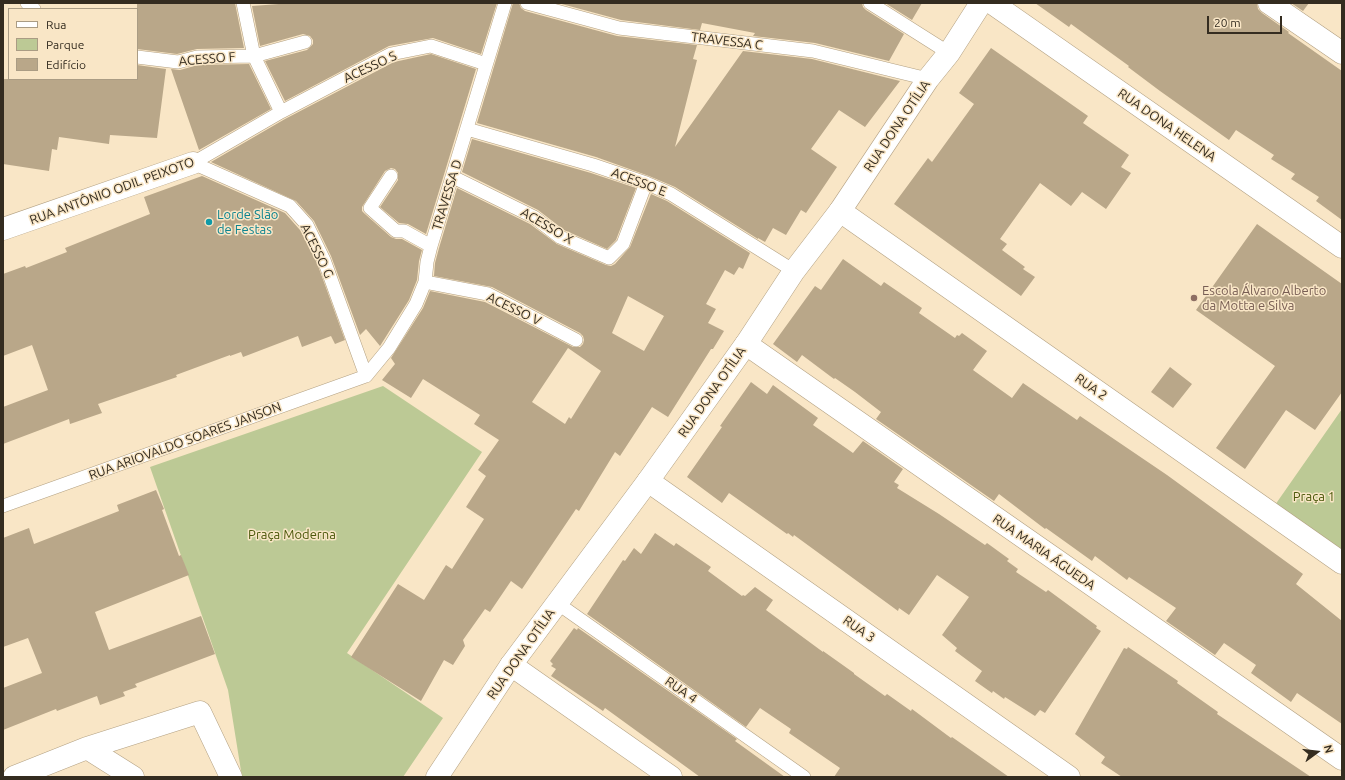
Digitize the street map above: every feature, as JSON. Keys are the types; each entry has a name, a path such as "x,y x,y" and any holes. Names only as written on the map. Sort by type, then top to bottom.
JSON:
{"street":[{"name":"RUA DONA OTÍLIA","path":"437,777 511,665 648,481 746,344 794,271 840,211 928,79 949,52 981,3"},
{"name":"RUA DONA HELENA","path":"992,3 1342,247"},
{"path":"1269,3 1342,53"},
{"name":"RUA ANTÔNIO ODIL PEIXOTO","path":"3,229 193,163"},
{"name":"RUA 2","path":"840,211 1342,563"},
{"name":"RUA MARIA ÁGUEDA","path":"746,344 1342,759"},
{"name":"RUA 3","path":"648,481 1069,777"},
{"path":"511,665 671,777"},
{"path":"14,777 86,748 200,712 231,777"},
{"path":"86,748 133,777"}],"lane":[{"path":"243,3 254,56 281,112"},
{"name":"TRAVESSA D","path":"366,376 389,348 416,304 425,282 427,262 431,246 505,3"},
{"name":"TRAVESSA C","path":"527,3 619,28 813,51 928,79"},
{"path":"870,3 949,52"},
{"path":"254,56 305,42"},
{"name":"ACESSO S","path":"281,112 391,54 431,46 486,64"},
{"name":"ACESSO F","path":"138,57 178,62 197,57 254,56"},
{"name":"RUA ANTÔNIO ODIL PEIXOTO","path":"193,163 281,112"},
{"name":"ACESSO E","path":"467,130 593,165 646,183 671,194 794,271"},
{"name":"ACESSO G","path":"193,163 290,206 307,225 324,260 366,376"},
{"path":"391,176 370,208 396,231 404,231 431,246"},
{"name":"ACESSO X","path":"453,177 534,216 560,237 609,258 624,244 646,183"},
{"name":"ACESSO V","path":"425,282 488,294 576,340"},
{"name":"RUA ARIOVALDO SOARES JANSON","path":"3,506 366,376"},
{"name":"RUA 4","path":"557,603 804,777"}],"green space":[{"name":"Praça Moderna","path":"383,386 482,452 347,653 443,718 403,777 242,777 228,690 150,467"},
{"name":"Praça 1","path":"1342,409 1342,552 1275,505"}],"building":[{"path":"137,3 235,3 244,48 197,49 177,54 138,49"},
{"path":"292,3 497,3 481,54 433,38 389,46 285,101 265,61 307,50 313,44 313,40 310,36 303,34 260,46 252,6"},
{"path":"513,3 519,3 521,8 525,11 617,36 697,45 693,59 697,60 675,147 743,51 812,59 900,81 865,127 839,110 811,149 837,167 806,213 801,210 786,235 773,228 765,242 675,187 649,176 596,157 477,123"},
{"path":"558,3 862,3 866,10 904,34 889,61 815,43 753,36 755,33 702,23 700,30 621,20"},
{"path":"885,3 922,3 912,20"},
{"path":"1035,3 1257,3 1258,9 1262,13 1342,71 1342,220 1316,201 1319,197 1291,179 1295,174 1271,159 1274,155 1236,130 1229,140 1160,91 1128,67 1129,66 1071,24 1069,27"},
{"path":"1291,3 1309,3 1303,11"},
{"path":"991,48 1088,116 1083,123 1129,155 1121,167 1131,173 1106,209 1082,192 1071,206 1040,183 1000,239 1007,244 1002,250 1025,267 1023,269 1035,277 1021,296 894,204 928,158 932,162 974,104 959,93"},
{"path":"431,54 476,69 426,234 408,224 399,223 380,207 398,180 398,173 395,169 391,168 385,171 362,207 362,211 391,237 402,239 422,250 417,280 409,300 380,346 366,329 360,335 331,256 314,221 296,201 211,162 285,119 394,62"},
{"path":"249,64 271,109 199,150 171,69 180,70 198,65"},
{"path":"138,65 166,69 157,138 110,135 109,144 59,137 57,150 52,149 49,171 3,164 3,79 138,80"},
{"path":"472,139 591,173 636,188 616,240 607,249 564,230 538,210 462,172"},
{"path":"202,176 285,213 300,230 317,263 345,340 335,344 331,336 302,347 298,336 243,357 241,352 230,355 176,375 177,377 98,404 102,413 70,424 69,419 3,444 3,407 48,390 32,345 3,356 3,274 25,266 26,268 67,252 65,248 150,214 144,197"},
{"path":"457,188 530,224 557,244 606,265 611,266 615,264 630,247 651,194 667,201 750,253 743,269 739,267 734,275 725,270 706,304 716,309 708,323 724,331 668,417 652,407 620,456 615,452 579,511 576,509 522,589 511,581 490,612 485,609 463,640 465,646 453,665 444,660 421,701 351,657 398,584 424,600 446,565 452,569 484,519 466,507 486,476 478,470 499,440 474,424 480,415 423,379 411,398 382,380 395,364 391,358 423,308 430,291 485,302 573,347 580,347 584,340 580,333 492,287 434,276 435,263","holes":["628,296 664,316 644,351 612,333","568,348 601,371 571,419 569,417 565,424 532,402"]},
{"path":"1257,224 1342,284 1342,392 1315,430 1286,410 1245,469 1216,448 1275,366 1196,310"},
{"path":"843,259 881,286 884,282 922,308 919,313 955,338 957,335 959,336 962,333 987,351 973,370 1012,398 1023,383 1077,420 1080,416 1167,475 1303,574 1296,584 1342,621 1342,724 1297,693 1291,702 1251,673 1256,665 1224,643 1215,655 1166,621 1176,608 1129,577 1127,580 1095,556 1092,561 1046,528 1045,529 999,494 994,501 876,419 881,412 855,392 835,378 834,379 802,355 797,362 773,344 815,286 821,290"},
{"path":"1170,367 1192,384 1173,408 1151,392"},
{"path":"751,382 767,394 773,385 818,418 813,425 853,453 863,441 903,469 894,482 899,485 897,488 985,545 987,543 1009,559 1007,561 1018,569 1016,572 1046,592 1048,590 1097,626 1096,628 1101,631 1045,713 1040,710 1035,716 1005,697 1004,699 993,691 992,693 975,681 982,671 955,651 957,648 942,635 969,597 937,575 909,615 899,608 898,611 794,535 793,537 788,533 787,534 729,493 722,503 687,477"},
{"path":"156,490 164,509 162,510 179,556 181,555 189,575 95,612 109,650 201,616 215,654 135,684 137,687 123,692 125,696 100,705 97,696 57,711 56,709 3,730 3,688 42,673 28,638 3,647 3,538 29,528 34,544 119,511 117,505"},
{"path":"655,533 674,546 676,543 711,567 708,571 742,596 745,596 755,587 773,600 766,610 885,696 887,694 911,711 912,709 951,738 952,737 1009,777 834,777 840,768 789,733 791,729 760,708 746,727 587,614 623,560 625,561 634,548 641,554"},
{"path":"574,628 577,630 578,628 737,739 735,741 785,777 700,777 605,708 603,711 551,676 556,669 551,666 553,664 550,661"},
{"path":"1128,647 1178,681 1177,683 1218,712 1217,714 1311,777 1122,777 1101,763 1105,757 1075,734 1124,648 1127,649"}],"place":[{"name":"Lorde Slão de Festas","path":"209,222"},
{"name":"Escola Álvaro Alberto da Motta e Silva","path":"1194,298"}]}
